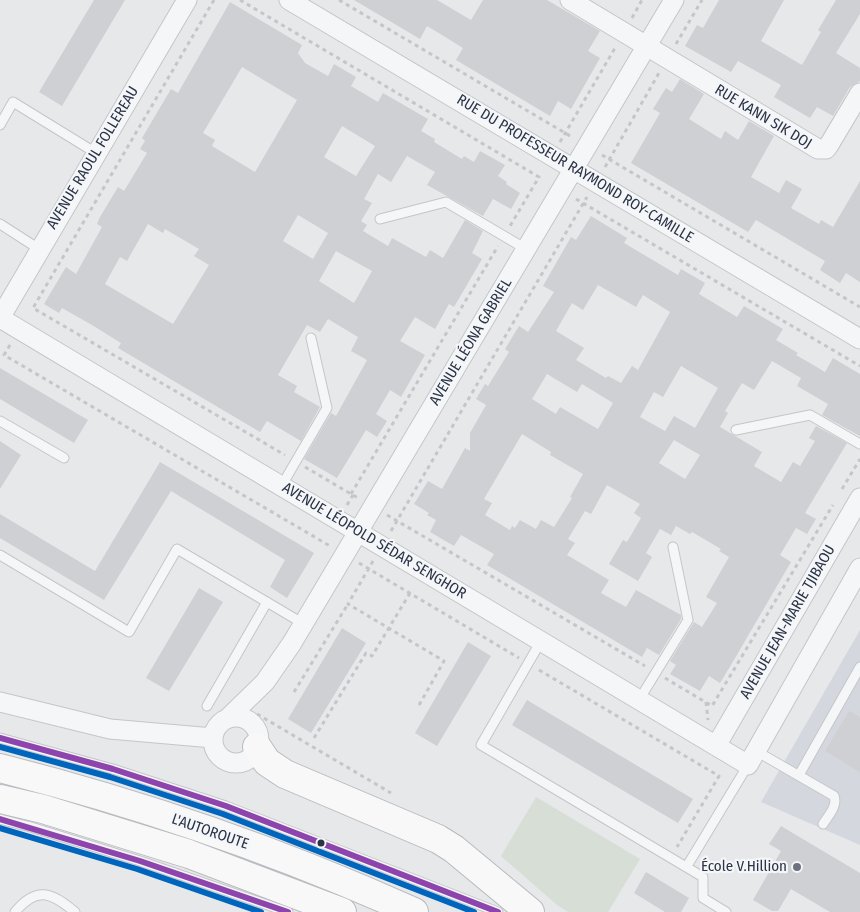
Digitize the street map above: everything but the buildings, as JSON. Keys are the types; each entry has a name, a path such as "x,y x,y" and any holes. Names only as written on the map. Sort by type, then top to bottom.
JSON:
{"highway":[{"path":"254,735 267,762 284,774 438,839 454,848 530,912"},
{"name":"L'AUTOROUTE","path":"0,768 77,788 216,832 348,882 414,912"},
{"name":"L'AUTOROUTE","path":"0,799 43,809 189,854 342,912"},
{"path":"348,882 428,912"}],"street":[{"name":"AVENUE RAOUL FOLLEREAU","path":"0,318 187,0"},
{"name":"RUE DU PROFESSEUR RAYMOND ROY-CAMILLE","path":"289,0 860,339"},
{"path":"570,0 646,46"},
{"name":"AVENUE LÉONA GABRIEL","path":"228,718 265,682 304,624 674,0"},
{"name":"RUE KANN SIK DOJ","path":"646,46 818,150 826,149 829,145 860,93"},
{"name":"AVENUE LÉOPOLD SÉDAR SENGHOR","path":"0,318 716,746 752,758"},
{"name":"AVENUE JEAN-MARIE TJIBAOU","path":"716,746 860,498"},
{"path":"752,758 860,568"},
{"name":"AVENUE LÉONA GABRIEL","path":"254,735 265,682"},
{"path":"0,702 110,729 213,738"},
{"path":"228,718 244,718 254,735 249,758 242,762 222,758 214,745 213,738 218,726 228,718"}],"lane":[{"path":"0,125 14,102 96,153"},
{"path":"380,219 446,202 526,249"},
{"path":"0,224 39,249"},
{"path":"282,485 327,408 311,338"},
{"path":"736,430 810,415 860,444"},
{"path":"0,421 64,458"},
{"path":"640,700 688,620 673,546"},
{"path":"0,555 129,632 177,550 304,624"},
{"path":"207,706 267,602"},
{"path":"541,641 481,745 687,866 703,877 703,898 726,912"},
{"path":"799,775 860,667"},
{"path":"0,738 113,769 226,806 498,912"},
{"path":"687,866 752,758 799,775 834,796 836,800 834,806 823,824"},
{"path":"0,819 140,861 288,912"},
{"path":"15,912 24,901 34,896 43,895 54,897 75,912"}],"path":[{"path":"214,0 33,308 365,503"},
{"path":"339,0 579,141"},
{"path":"630,22 642,0"},
{"path":"675,46 702,0"},
{"path":"565,133 619,40"},
{"path":"609,159 664,65"},
{"path":"595,151 860,307"},
{"path":"570,196 860,366"},
{"path":"390,533 588,196"},
{"path":"5,341 11,345 4,355 332,547"},
{"path":"840,493 860,459"},
{"path":"344,510 353,495"},
{"path":"382,512 712,706 835,502"},
{"path":"294,692 369,569 719,776 677,848"},
{"path":"314,738 366,653 372,656 410,593"},
{"path":"348,604 444,660 418,707"},
{"path":"706,702 709,725"}],"shaded area":[{"path":"860,630 860,845 761,802"},
{"path":"536,797 640,859 608,912 568,912 557,905 501,856"}],"transit line":[{"path":"0,738 113,769 226,806 498,912"},
{"path":"0,747 110,777 223,814 474,912"},
{"path":"0,819 140,861 288,912"},
{"path":"0,828 137,869 261,912"}],"place":[{"name":"École V.Hillion","path":"797,867"}]}
